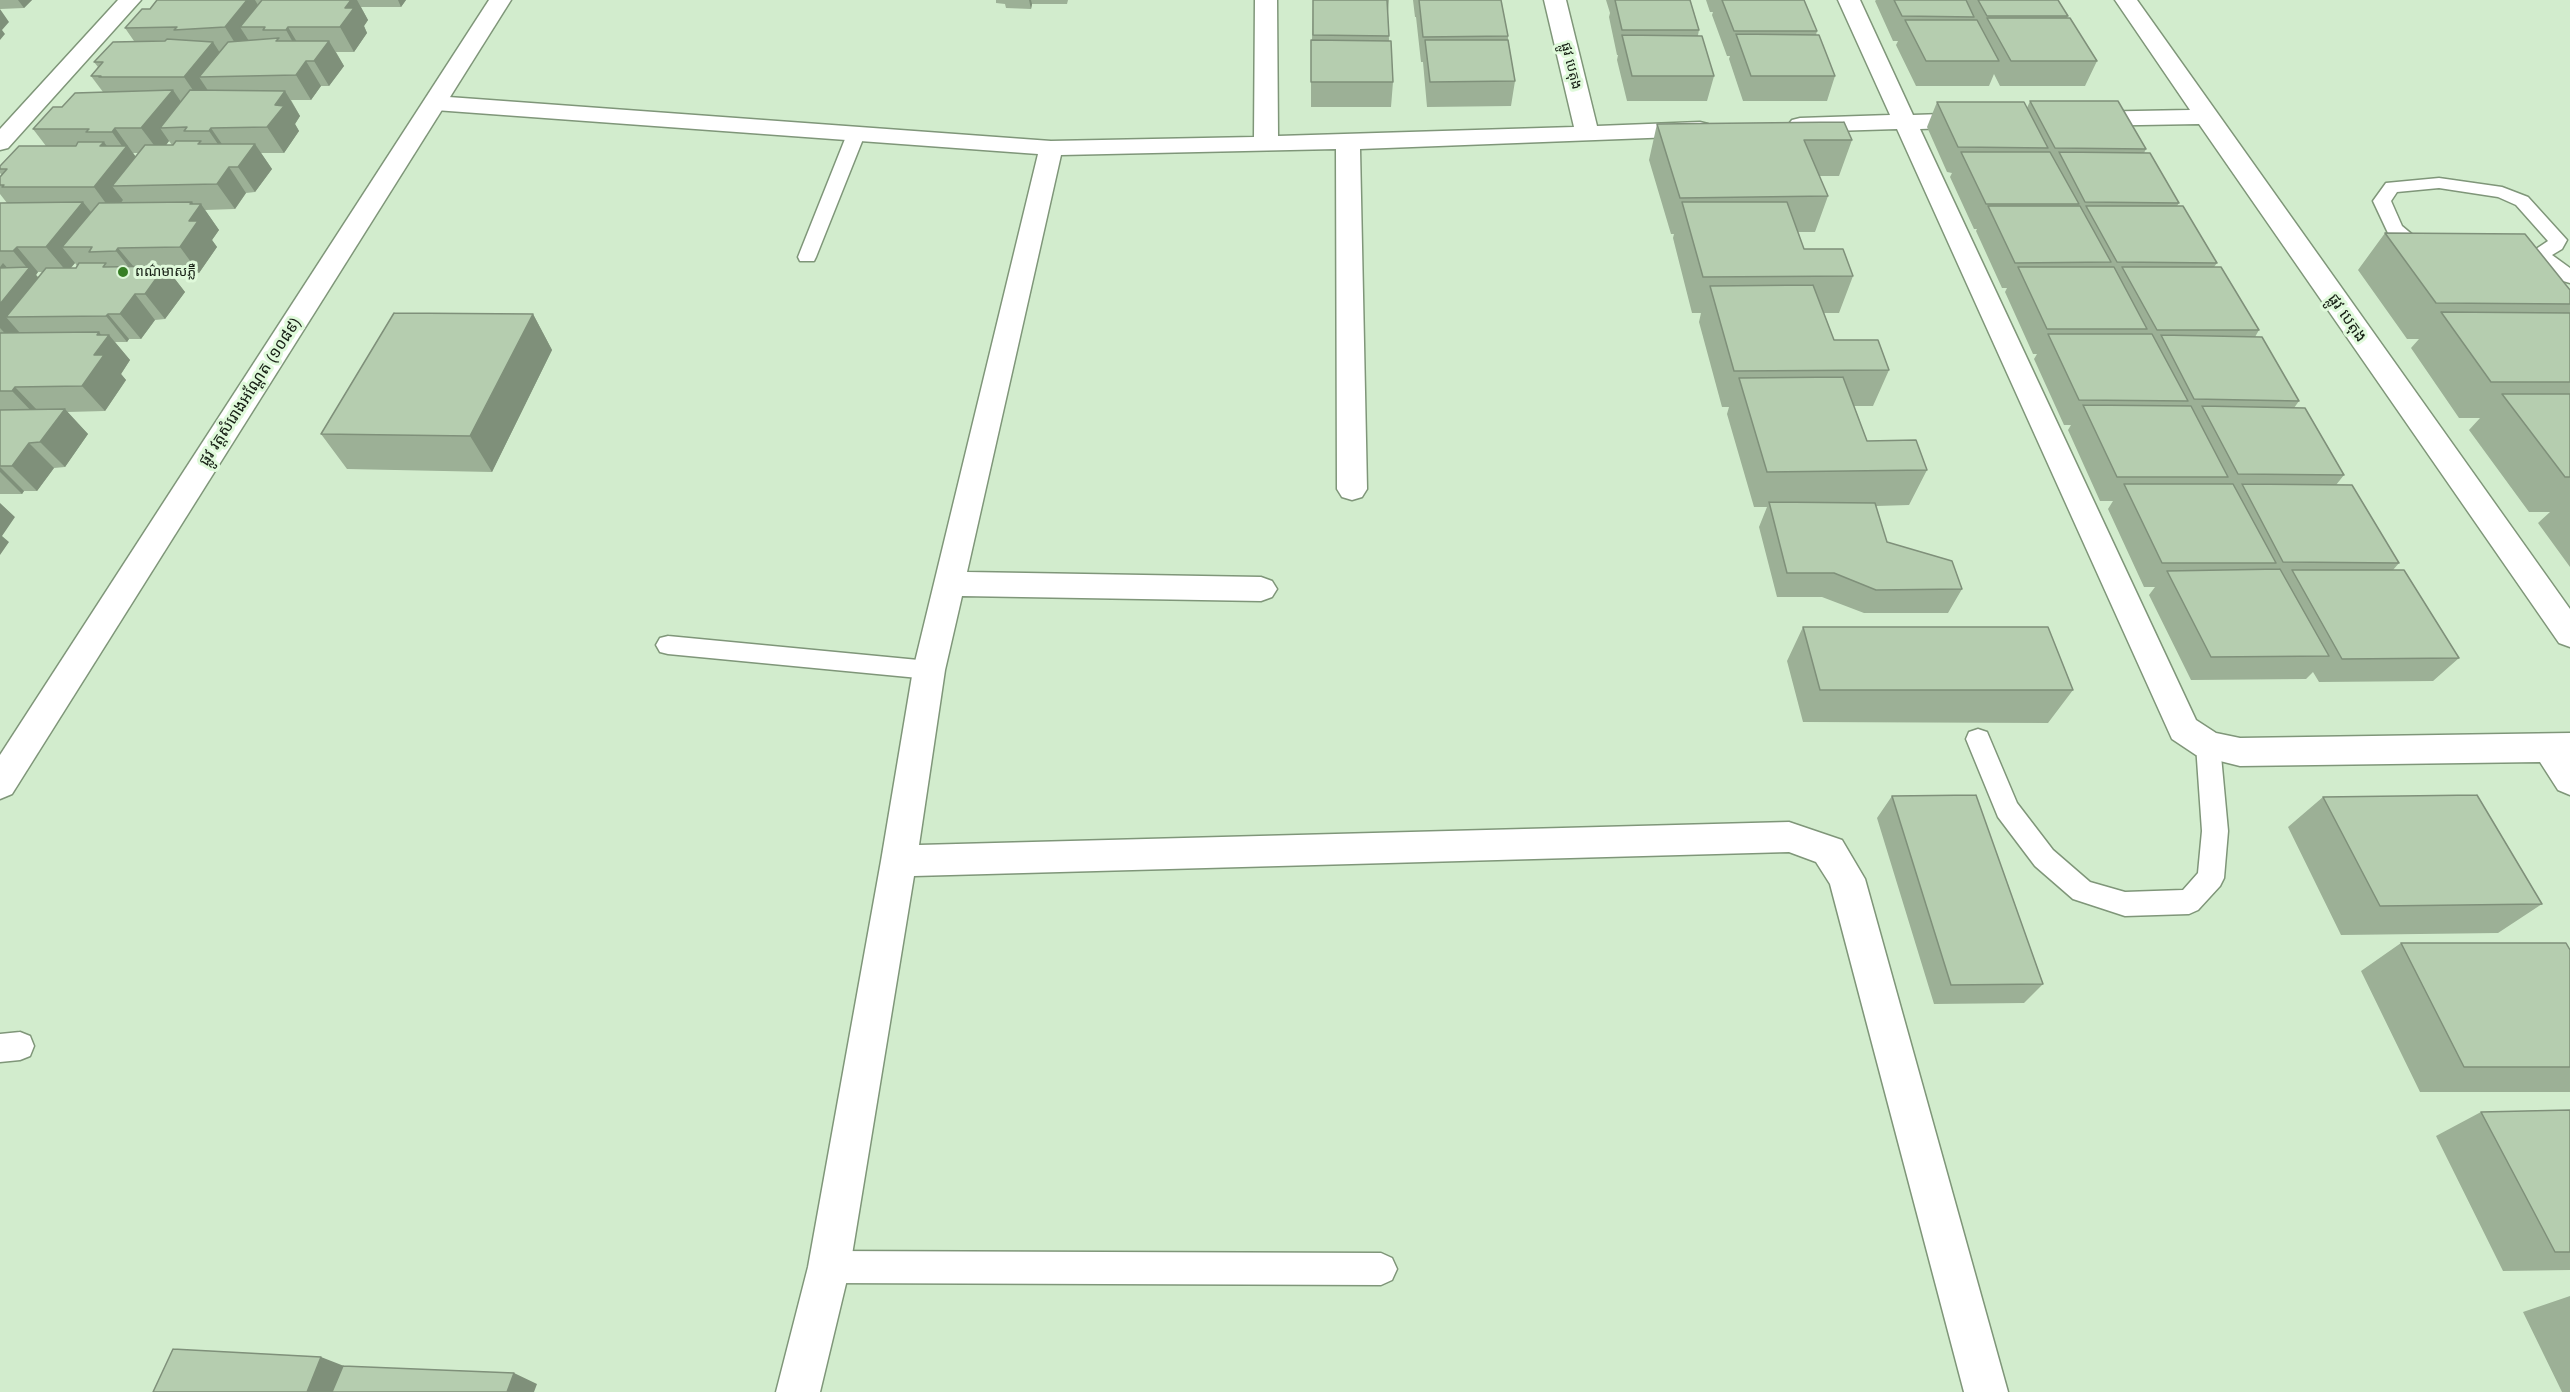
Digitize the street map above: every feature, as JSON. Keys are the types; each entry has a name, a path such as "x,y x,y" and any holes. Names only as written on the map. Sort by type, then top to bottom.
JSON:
{"street":[{"path":"0,143 130,0"},
{"name":"ផ្លូវ វត្តសំរោងអណ្ដែត (១០៨៩)","path":"0,784 500,0"},
{"path":"1266,0 1266,144"},
{"name":"ផ្លូវ បេតុង","path":"1555,0 1587,133"},
{"path":"1849,0 2184,729 2208,745 2240,752 2560,747 2570,780"},
{"name":"ផ្លូវ បេតុង","path":"2127,0 2206,117 2570,634"},
{"path":"435,103 1051,148 1348,142 1728,128"},
{"path":"2055,119 2206,117"},
{"path":"1774,126 1996,120"},
{"path":"1348,142 1352,489"},
{"path":"798,1392 829,1267 899,861 929,670 1051,148"},
{"path":"949,584 1261,589"},
{"path":"899,861 1789,837 1829,851 1847,879 1986,1392"}],"lane":[{"path":"807,256 856,134"},
{"path":"2445,254 2425,252 2394,229 2382,201 2392,187 2439,183 2502,192 2522,201 2558,240 2555,245 2540,255 2497,255"},
{"path":"2540,255 2570,277"},
{"path":"668,645 929,670"},
{"path":"1978,739 2007,809 2044,858 2082,891 2125,904 2189,902 2211,878 2215,831 2208,745"},
{"path":"829,1267 1381,1269"}],"building":[{"path":"157,0 247,0 225,27 174,30 177,27 125,28 142,9 150,9"},
{"path":"262,0 351,0 345,8 354,8 340,27 288,27 286,30 263,30 265,27 240,27"},
{"path":"1313,0 1387,0 1389,36 1313,35"},
{"path":"1419,0 1501,0 1508,36 1423,37"},
{"path":"1615,0 1690,0 1699,30 1622,30"},
{"path":"1722,0 1804,0 1817,31 1734,31"},
{"path":"1894,0 1966,0 1974,17 1902,16"},
{"path":"1978,0 2058,0 2068,16 1987,16"},
{"path":"1987,18 2070,18 2097,61 2011,61"},
{"path":"1905,20 1977,20 1999,61 1926,61"},
{"path":"1736,34 1819,35 1835,76 1751,76"},
{"path":"1622,35 1702,36 1714,76 1632,76"},
{"path":"279,38 276,41 329,41 314,61 306,61 296,75 199,77 228,42"},
{"path":"167,39 213,42 184,77 91,76 103,62 94,62 113,42 165,41"},
{"path":"1311,40 1391,41 1393,82 1311,82"},
{"path":"1425,40 1508,40 1515,81 1430,82"},
{"path":"173,90 141,128 115,128 112,132 86,132 89,129 33,129 53,107 62,107 75,93"},
{"path":"190,90 285,91 275,105 284,106 267,127 211,128 209,131 184,131 187,127 160,128"},
{"path":"2030,101 2118,101 2146,149 2055,148"},
{"path":"1937,102 2024,102 2048,148 1958,147"},
{"path":"1844,122 1852,140 1804,140 1828,196 1680,198 1657,124"},
{"path":"176,141 201,141 198,144 255,144 238,167 229,167 217,184 112,186 145,145 173,145"},
{"path":"78,142 104,142 100,146 127,146 94,187 2,187 4,185 0,185 0,177 7,169 0,169 0,166 19,146 76,146"},
{"path":"1961,152 2050,152 2079,204 1986,204"},
{"path":"2059,152 2150,153 2179,203 2085,202"},
{"path":"83,202 46,247 17,247 13,251 0,251 0,203"},
{"path":"192,202 190,204 201,204 189,221 198,221 180,247 118,248 116,251 89,252 92,247 62,247 99,203"},
{"path":"1682,202 1787,202 1804,249 1843,249 1853,276 1703,277"},
{"path":"1988,206 2080,206 2111,262 2015,263"},
{"path":"2086,206 2183,206 2217,263 2117,262"},
{"path":"2385,233 2525,234 2570,290 2570,304 2436,303"},
{"path":"79,263 106,263 103,267 165,266 145,294 135,294 120,314 6,317 46,268 76,268"},
{"path":"30,267 0,304 0,268"},
{"path":"2018,267 2114,267 2147,329 2047,329"},
{"path":"2122,267 2221,267 2259,330 2157,330"},
{"path":"1813,285 1834,340 1878,340 1889,370 1734,371 1710,286"},
{"path":"2441,312 2570,313 2570,382 2491,382"},
{"path":"394,313 533,314 470,436 321,434"},
{"path":"99,332 97,335 109,335 94,355 104,355 82,386 15,387 12,391 0,391 0,333"},
{"path":"2048,334 2152,334 2188,401 2079,400"},
{"path":"2161,335 2262,337 2299,401 2194,399"},
{"path":"1843,377 1867,441 1916,440 1927,470 1767,472 1739,378"},
{"path":"2502,394 2570,394 2570,477 2565,477"},
{"path":"2083,405 2191,406 2228,477 2117,477"},
{"path":"2202,406 2305,408 2344,475 2238,474"},
{"path":"65,409 40,442 29,443 12,466 0,466 0,410"},
{"path":"2124,484 2233,484 2276,563 2162,563"},
{"path":"2242,484 2352,485 2399,563 2283,562"},
{"path":"1769,502 1875,503 1887,542 1952,561 1962,589 1876,590 1834,573 1787,573"},
{"path":"2280,569 2329,656 2211,657 2167,571"},
{"path":"2292,570 2404,570 2459,658 2342,659"},
{"path":"1803,627 2048,627 2073,690 1820,690"},
{"path":"1976,795 2043,984 1951,985 1892,796"},
{"path":"2477,795 2542,904 2380,906 2323,797"},
{"path":"2401,943 2566,943 2570,950 2570,1067 2464,1067"},
{"path":"2570,1110 2570,1252 2555,1252 2481,1112"},
{"path":"173,1349 321,1357 307,1392 153,1392"},
{"path":"343,1366 514,1373 507,1392 332,1392"}],"place":[{"name":"ពណ៌មាសភ្លឺ","path":"123,272"}]}
